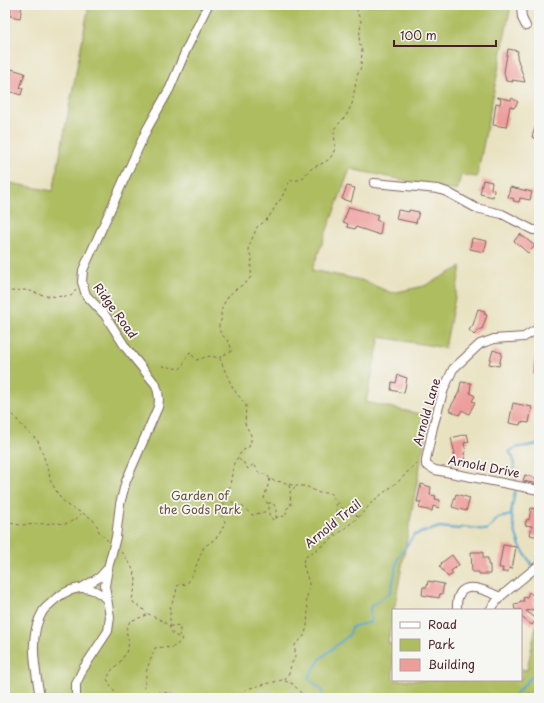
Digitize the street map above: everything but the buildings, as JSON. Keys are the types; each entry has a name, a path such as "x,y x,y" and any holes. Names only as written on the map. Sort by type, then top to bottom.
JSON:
{"street":[{"name":"Ridge Road","path":"76,698 76,684 83,669 108,631 110,617 105,586 108,568 115,546 120,504 126,481 158,407 160,399 156,385 126,348 105,315 86,295 83,288 83,270 147,129 170,88 186,50 208,5"},
{"path":"521,5 522,18 526,26"},
{"path":"374,183 438,189 448,192 476,208 502,214 533,230 539,230"},
{"name":"Arnold Lane","path":"426,465 433,427 444,389 453,369 480,344 499,338 524,337 539,328"},
{"name":"Arnold Drive","path":"426,465 435,470 539,490"},
{"path":"491,609 500,597 539,565"},
{"path":"40,698 33,650 36,630 43,611 54,599 68,590 83,587 100,577 108,568"},
{"path":"83,587 100,593 107,600"},
{"path":"457,609 458,596 462,590 470,588 486,590 500,597"}],"path":[{"path":"162,366 180,369 185,362 185,357 190,352 196,360 210,356 220,358 231,352 229,340 222,336 219,331 219,323 222,319 221,313 229,295 249,279 252,271 250,265 252,260 248,249 256,226 264,222 269,217 281,199 290,180 298,180 304,177 308,170 329,159 334,150 334,129 346,116 352,104 357,76 361,67 362,51 358,42 361,21 357,12 358,5"},
{"path":"5,291 13,292 22,290 57,297 71,296 76,290 80,292"},
{"path":"179,637 172,633 170,627 170,608 176,594 177,586 180,584 187,584 193,574 204,547 214,541 220,534 225,522 222,516 222,509 229,491 234,464 242,451 249,446 251,435 245,424 246,406 235,392 226,375 226,371 220,358"},
{"path":"5,405 23,427 38,441 49,472 50,480 59,496 68,506 93,520 99,532 126,557 136,580 132,600 134,604 157,619 163,621 170,627"},
{"path":"237,458 243,462 248,469 254,464 260,473 267,475 275,482 306,486 319,493 330,493 345,511 355,514 358,518"},
{"name":"Arnold Trail","path":"285,681 289,675 291,665 295,657 295,645 304,636 307,627 308,608 306,600 310,590 303,561 306,557 336,536 358,518 372,502 400,480 416,463"},
{"path":"270,479 264,497 265,501 273,504 276,508 276,518"},
{"path":"268,503 268,511 272,519 285,516 286,509 291,506 289,484"},
{"path":"290,492 297,486"},
{"path":"226,500 231,501 237,506 242,506 252,515 268,511"},
{"path":"336,502 334,531 336,536"},
{"path":"5,522 20,525 57,522 65,524 75,520 82,513"},
{"path":"115,698 115,693 107,679 111,671 126,653 129,643 126,630 130,621 144,616 147,613"},
{"path":"170,627 174,625 178,626 180,630 179,637 182,639 178,645 168,649 157,648 152,652 147,669 144,689 149,693 168,693 186,696 208,693 223,694 234,698 240,696 246,689 274,682 285,681 293,684 302,694 318,698"}],"green space":[{"name":"Garden of the Gods Park","path":"89,5 511,5 477,177 461,175 457,191 350,169 312,270 361,280 392,293 424,286 461,267 445,348 380,337 366,402 429,416 394,609 392,609 388,643 392,645 392,681 522,681 522,669 527,670 539,611 539,698 5,698 5,182 53,191"}],"waterway":[{"path":"516,480 513,457 509,452 515,448 539,444"},
{"path":"515,491 511,512 515,531 520,546 532,565"},
{"path":"321,698 323,691 308,678 321,658 349,635 352,627 371,622 370,607 391,592 398,558 414,535 440,527 458,529 464,527 487,530 498,518 512,515"},
{"path":"512,698 539,670"}]}
